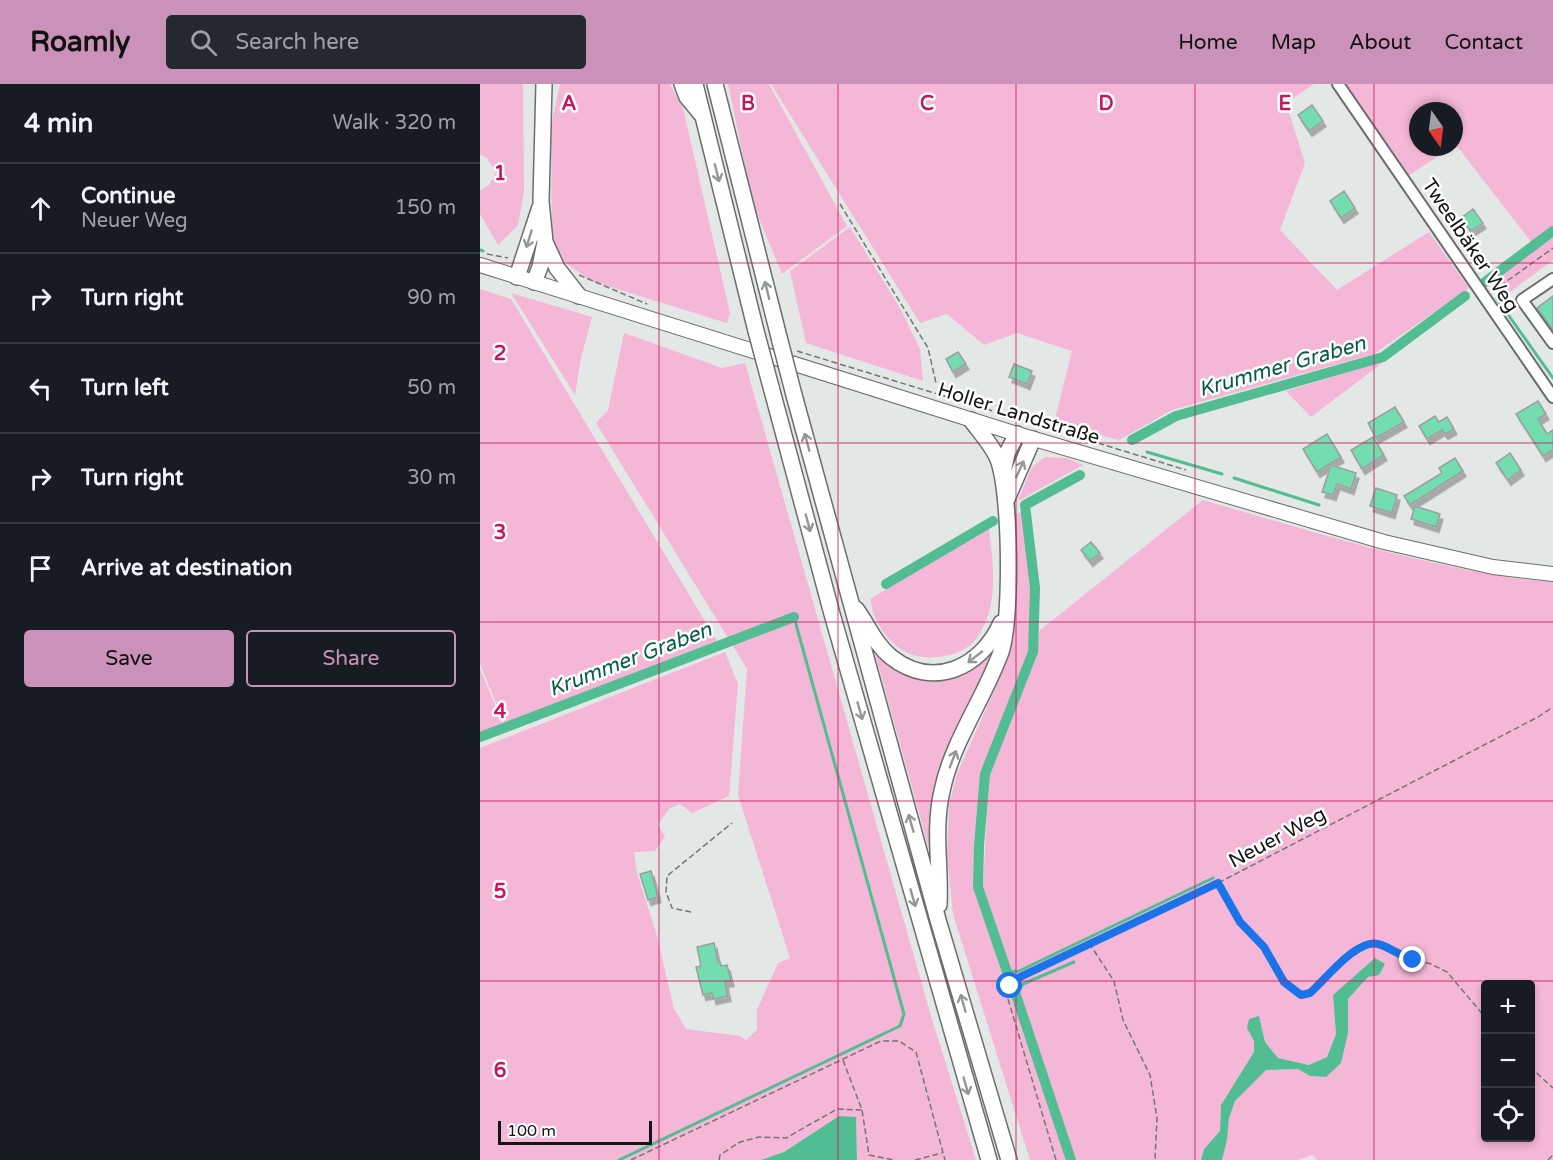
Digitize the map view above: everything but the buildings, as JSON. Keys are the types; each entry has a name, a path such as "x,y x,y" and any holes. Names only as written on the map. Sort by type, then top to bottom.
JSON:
{"highway":[{"path":"534,282 540,267 544,242 541,201 544,84"},
{"path":"542,106 550,84"},
{"path":"682,84 687,97 703,116"},
{"path":"695,84 756,332 845,659 989,1160"},
{"path":"715,84 849,600 938,920 1009,1160"},
{"path":"516,277 541,201"},
{"path":"544,242 557,268 579,296"},
{"path":"938,920 940,890 937,830 942,790 954,756 1002,650 1007,610 1006,499 1002,477 997,458 971,420"},
{"path":"1002,477 1007,453 1017,434"},
{"path":"1006,499 1033,439"},
{"path":"849,600 875,639 892,658 913,668 940,673 975,660 994,639 1007,610"}],"main road":[{"name":"Holler Landstraße","path":"482,260 516,277 971,420 1384,542 1493,567 1553,574"}],"street":[{"name":"Tweelbäker Weg","path":"1338,84 1553,397"},
{"path":"1553,279 1522,300 1553,343"}],"path":[{"path":"840,204 928,348 936,382"},
{"path":"1485,297 1553,248"},
{"path":"482,260 522,262"},
{"path":"574,272 648,305"},
{"path":"793,350 1189,471"},
{"name":"Neuer Weg","path":"1056,1160 1008,999 1010,986 1020,977 1218,883 1528,723 1553,707"},
{"path":"691,912 672,908 666,892 667,876 732,824"},
{"path":"1218,883 1240,922 1264,947 1284,982 1301,995 1310,993 1354,951 1366,944 1377,943 1397,955 1431,964 1447,972 1481,1012"},
{"path":"1089,943 1114,981 1123,1020 1150,1075 1157,1118 1155,1160"},
{"path":"631,1160 880,1041 899,1041 916,1052 945,1160"},
{"path":"842,1058 862,1110 869,1155 894,1160"},
{"path":"1535,1072 1553,1088"},
{"path":"719,1160 720,1155 740,1142 759,1137 786,1138 837,1109 862,1110"},
{"path":"915,1160 943,1152"},
{"path":"1548,1160 1553,1155"}],"shaded area":[{"path":"480,84 523,84 524,191 518,225 498,245 480,214 480,191 489,185 496,173 487,158 480,155"},
{"path":"560,84 670,84 683,108 730,313 727,323 591,281 559,258 552,243 551,127"},
{"path":"728,84 769,84 847,226 782,274 753,204"},
{"path":"771,84 1314,84 1286,103 1305,163 1280,230 1337,290 1429,232 1469,288 1374,354 1172,410 1119,440 1054,423 1072,351 1017,333 984,345 947,314 920,323"},
{"path":"1344,84 1553,84 1553,227 1532,243 1463,154 1463,102 1409,102 1409,156 1438,156 1408,176"},
{"path":"850,227 900,308 920,349 923,381 806,343 790,271"},
{"path":"1553,237 1553,260 1502,298 1490,282"},
{"path":"480,289 511,299 717,641 504,723 480,664"},
{"path":"511,293 592,317 581,358 575,395"},
{"path":"624,333 722,368 745,363 931,1016 976,1160 857,1160 856,1118 839,1116 784,1152 761,1160 480,1160 480,748 725,652 738,684 729,796 692,813 680,804 670,808 658,824 665,837 655,851 634,852 637,873 657,936 674,1009 686,1029 740,1036 746,1040 757,1030 757,1010 778,963 790,958 738,795 747,669 596,423 608,410"},
{"path":"1385,361 1311,417 1286,391"},
{"path":"1045,457 1066,458 1083,465 1018,501 1032,467"},
{"path":"1203,500 1391,553 1466,570 1553,582 1553,1160 1317,1160 1313,1155 1298,1160 1222,1160 1229,1118 1235,1100 1266,1070 1298,1069 1310,1076 1326,1077 1348,1033 1348,999 1368,977 1385,964 1333,995 1336,1034 1327,1057 1310,1065 1278,1058 1265,1042 1259,1017 1247,1028 1254,1041 1254,1052 1221,1105 1220,1131 1204,1149 1201,1160 1075,1160 983,888 989,774 1037,656 1039,631"},
{"path":"1024,511 1032,588 1028,653 981,775 974,886 1001,970 1012,989 1068,1160 1030,1160 953,914 947,856 949,805 957,774 1003,671 1014,629 1017,569 1015,514"},
{"path":"989,528 993,571 992,599 984,626 976,639 957,653 933,657 913,655 896,646 876,619 870,599"},
{"path":"994,647 932,824 931,856 874,650 924,677"},
{"path":"480,669 503,724 480,733"},
{"path":"1375,958 1385,964 1379,975 1368,977 1348,999 1348,1033 1341,1063 1326,1077 1310,1076 1298,1069 1266,1070 1235,1101 1229,1118 1222,1160 1201,1160 1204,1149 1220,1131 1221,1105 1254,1052 1254,1041 1247,1028 1249,1019 1259,1016 1265,1042 1278,1058 1309,1065 1327,1057 1336,1034 1333,995"},
{"path":"839,1116 856,1117 857,1160 761,1160 784,1152"}],"waterway":[{"name":"Krummer Graben","path":"1485,282 1553,231"},
{"name":"Krummer Graben","path":"1132,440 1176,416 1383,357 1465,296"},
{"path":"1497,299 1553,378"},
{"path":"1147,452 1222,474"},
{"path":"1007,972 978,887 985,774 1033,652 1035,588 1025,505 1080,475"},
{"path":"1234,478 1319,505"},
{"name":"Krummer Graben","path":"886,584 993,521"},
{"path":"619,1160 900,1026 904,1014 794,617"},
{"name":"Krummer Graben","path":"480,737 794,617"},
{"path":"1007,972 1019,971 1213,878"},
{"path":"1016,995 1023,984 1074,962"},
{"path":"1016,995 1071,1160"}],"route":[{"path":"1010,986 1020,977 1218,883 1240,922 1264,947 1284,982 1301,995 1310,993 1354,951 1366,944 1377,943 1397,955 1413,960"}]}
